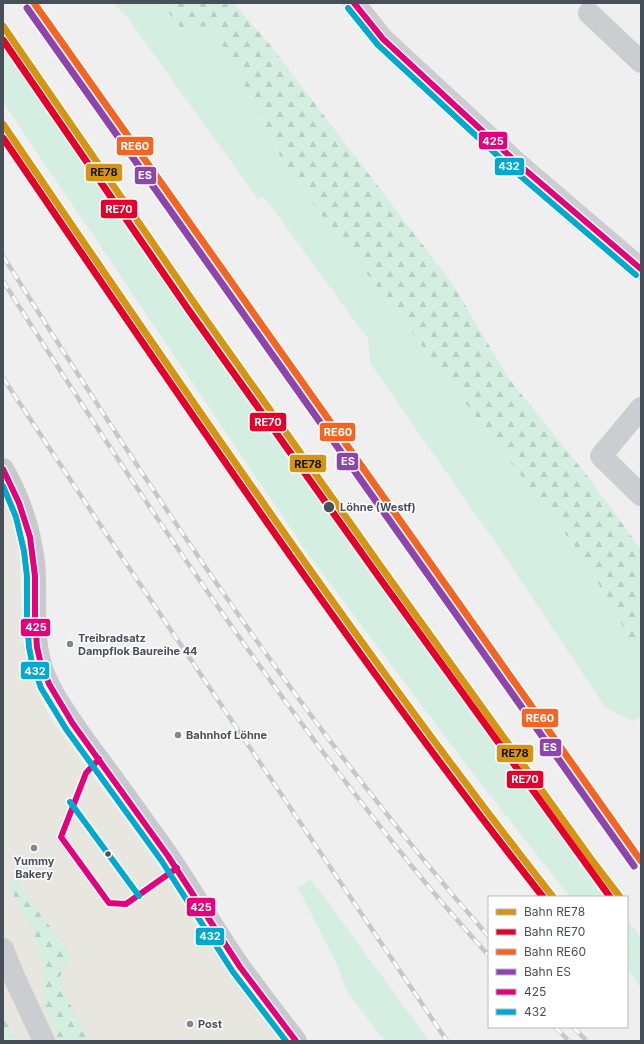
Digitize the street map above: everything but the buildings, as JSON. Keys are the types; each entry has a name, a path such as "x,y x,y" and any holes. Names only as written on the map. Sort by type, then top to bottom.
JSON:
{"main road":[{"path":"3,469 15,491 25,517 34,563 35,627 38,655 44,674 59,702 177,868 202,911 241,968 296,1041"}],"street":[{"path":"354,3 383,39 516,162 641,269"},
{"path":"589,13 641,62"},
{"path":"641,408 601,456 641,495"},
{"path":"3,950 44,1041"}],"shaded area":[{"path":"3,498 14,521 19,546 23,641 35,686 50,717 287,1041 16,1041 3,1011"}],"green space":[{"path":"114,3 161,3 181,28 212,26 263,120 285,166 585,560 626,632 641,671 641,717 632,721 605,707 497,545 370,363 368,339 264,197 258,199 129,20"},
{"path":"161,3 233,3 267,41 452,283 509,379 585,473 641,549 641,671 626,632 585,560 285,166 263,120 212,26 181,28"},
{"path":"3,44 229,365 610,896 569,896 467,766 308,554 3,102"},
{"path":"12,875 71,955 59,978 64,993 90,1041 59,1041 43,1006 44,964 32,928 9,887"},
{"path":"311,879 429,1041 385,1041 347,992 338,966 298,888"},
{"path":"628,920 641,938 641,987 628,970"},
{"path":"3,1011 16,1041 3,1041"}],"railway":[{"path":"3,256 173,520 232,606 356,775 421,857 488,936"},
{"path":"3,281 100,432 200,582 252,655 359,800 424,881 488,955"},
{"path":"3,378 447,1041"},
{"path":"556,1028 569,1041"},
{"path":"574,1028 587,1041"}],"rail line":[{"name":"RE60","path":"34,3 641,861"},
{"name":"ES","path":"27,8 634,866"},
{"name":"RE78","path":"3,26 197,307 387,575 619,896"},
{"name":"RE70","path":"3,40 190,312 609,896"},
{"name":"RE78","path":"3,124 204,418 340,612 410,708 552,896"},
{"name":"RE70","path":"3,138 200,426 334,617 472,805 542,896"}],"transit line":[{"name":"425","path":"354,3 383,39 516,162 641,269"},
{"name":"432","path":"348,8 378,45 511,168 636,275"},
{"name":"425","path":"3,469 19,503 30,537 35,576 35,619 37,647 49,684 73,724 168,856 240,967 296,1041"},
{"name":"432","path":"3,486 16,517 24,551 27,577 29,647 32,663 41,688 66,729 161,860 233,972 286,1041"},
{"name":"425","path":"99,759 86,773 61,837 109,903 126,904 177,868"},
{"name":"432","path":"70,802 139,896"}],"place":[{"name":"Löhne (Westf)","path":"329,507"},
{"name":"Treibradsatz Dampflok Baureihe 44","path":"70,644"},
{"name":"Bahnhof Löhne","path":"178,735"},
{"name":"Yummy Bakery","path":"34,848"},
{"name":"Post","path":"190,1024"}]}
